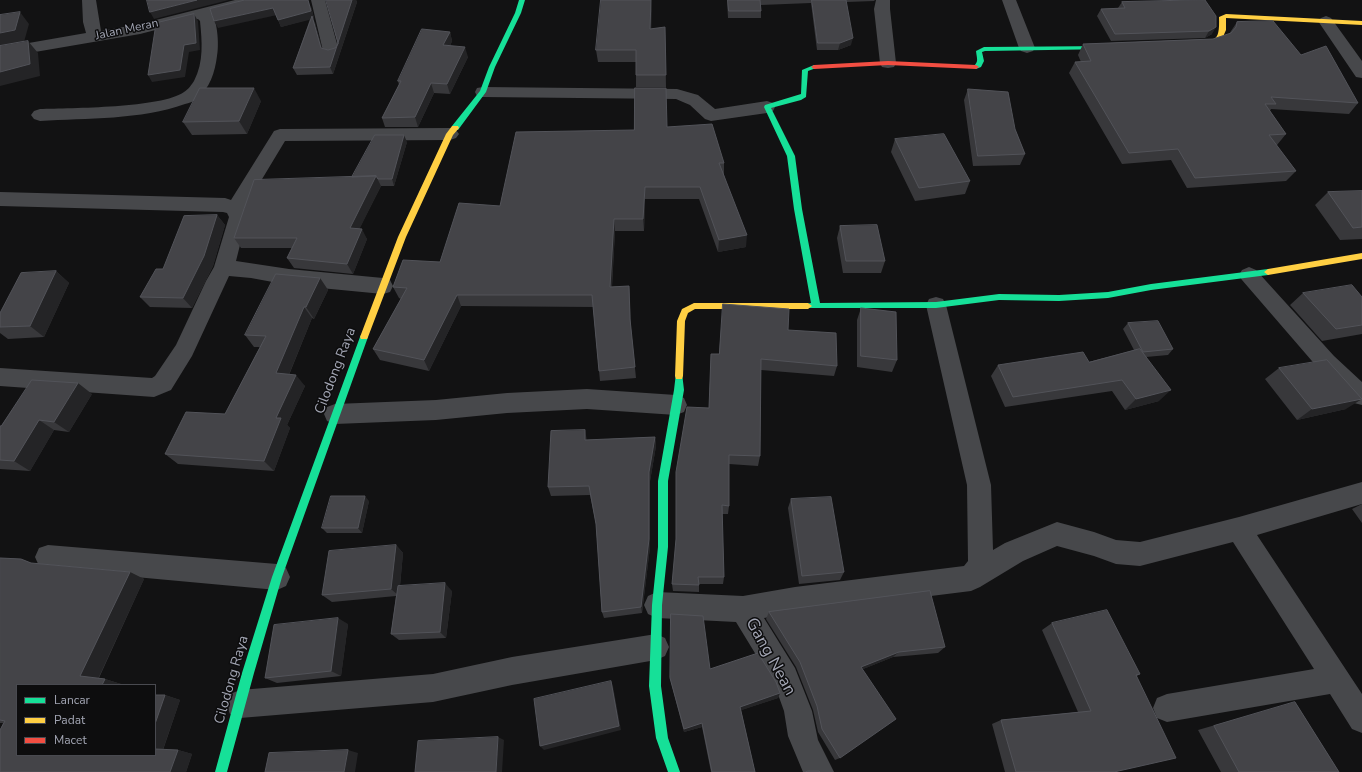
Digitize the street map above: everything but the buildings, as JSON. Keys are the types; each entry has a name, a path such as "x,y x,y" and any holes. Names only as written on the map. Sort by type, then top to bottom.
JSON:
{"street":[{"path":"89,0 91,22 95,38"},
{"name":"Jalan Meran","path":"0,53 95,38 140,29 253,0"},
{"path":"318,0 331,51"},
{"name":"Cilodong Raya","path":"221,772 277,577 335,414 402,237 450,134 483,92 492,67 518,13 522,0"},
{"path":"883,0 882,9 888,63"},
{"path":"1009,0 1026,48"},
{"path":"40,115 140,109 171,103 190,96 201,84 207,70 210,51 208,20 201,13"},
{"path":"1183,45 1215,42 1222,35 1223,29 1221,20 1222,17 1226,16 1362,23"},
{"path":"1326,21 1362,73"},
{"path":"483,92 677,94 690,98 701,104 710,115 767,107 799,98 804,94 805,70 815,67 888,63 975,68 979,66 981,61 979,51 984,49 1123,48"},
{"path":"767,107 791,156 798,209 816,306"},
{"path":"235,209 280,135 450,134"},
{"path":"0,199 225,205 235,209 238,217 224,268 216,281 184,350 163,383 154,388 0,377"},
{"path":"674,772 662,738 655,686 657,605 663,547 663,481 679,390 681,321 685,312 694,306 936,305 1000,297 1059,298 1108,295 1151,287 1249,275 1362,256"},
{"path":"224,268 251,270 289,277 383,286"},
{"path":"1249,275 1326,362 1362,396"},
{"path":"936,305 979,485 981,565 971,578"},
{"path":"335,414 436,410 507,403 587,399 676,405"},
{"path":"657,605 744,609 795,600 971,578 1014,552 1057,534 1094,544 1116,552 1140,554 1239,529 1362,494"},
{"path":"1239,529 1362,719"},
{"path":"48,557 277,577"},
{"name":"Gang Nean","path":"744,609 785,678 798,711 802,736 819,772"},
{"path":"240,704 434,688 512,671 656,647"},
{"path":"1167,708 1335,679"}],"traffic: fast":[{"path":"455,128 483,92 492,67 518,13 522,0"},
{"path":"976,67 979,66 981,61 979,51 984,49 1110,48"},
{"path":"814,67 805,70 804,95 799,98 767,107 791,156 798,209 816,306"},
{"path":"808,306 936,305 999,297 1059,298 1108,295 1151,287 1268,272"},
{"path":"221,772 248,673 277,577 364,337"},
{"path":"674,772 662,738 655,686 657,605 663,547 663,481 679,390 679,376"}],"traffic: slow":[{"path":"1193,44 1216,41 1222,35 1222,17 1226,16 1362,23"},
{"path":"364,337 402,237 450,134 455,128"},
{"path":"1268,272 1362,256"},
{"path":"679,376 681,321 685,311 694,306 808,306"}],"traffic: jam":[{"path":"814,67 888,63 976,67"}]}
